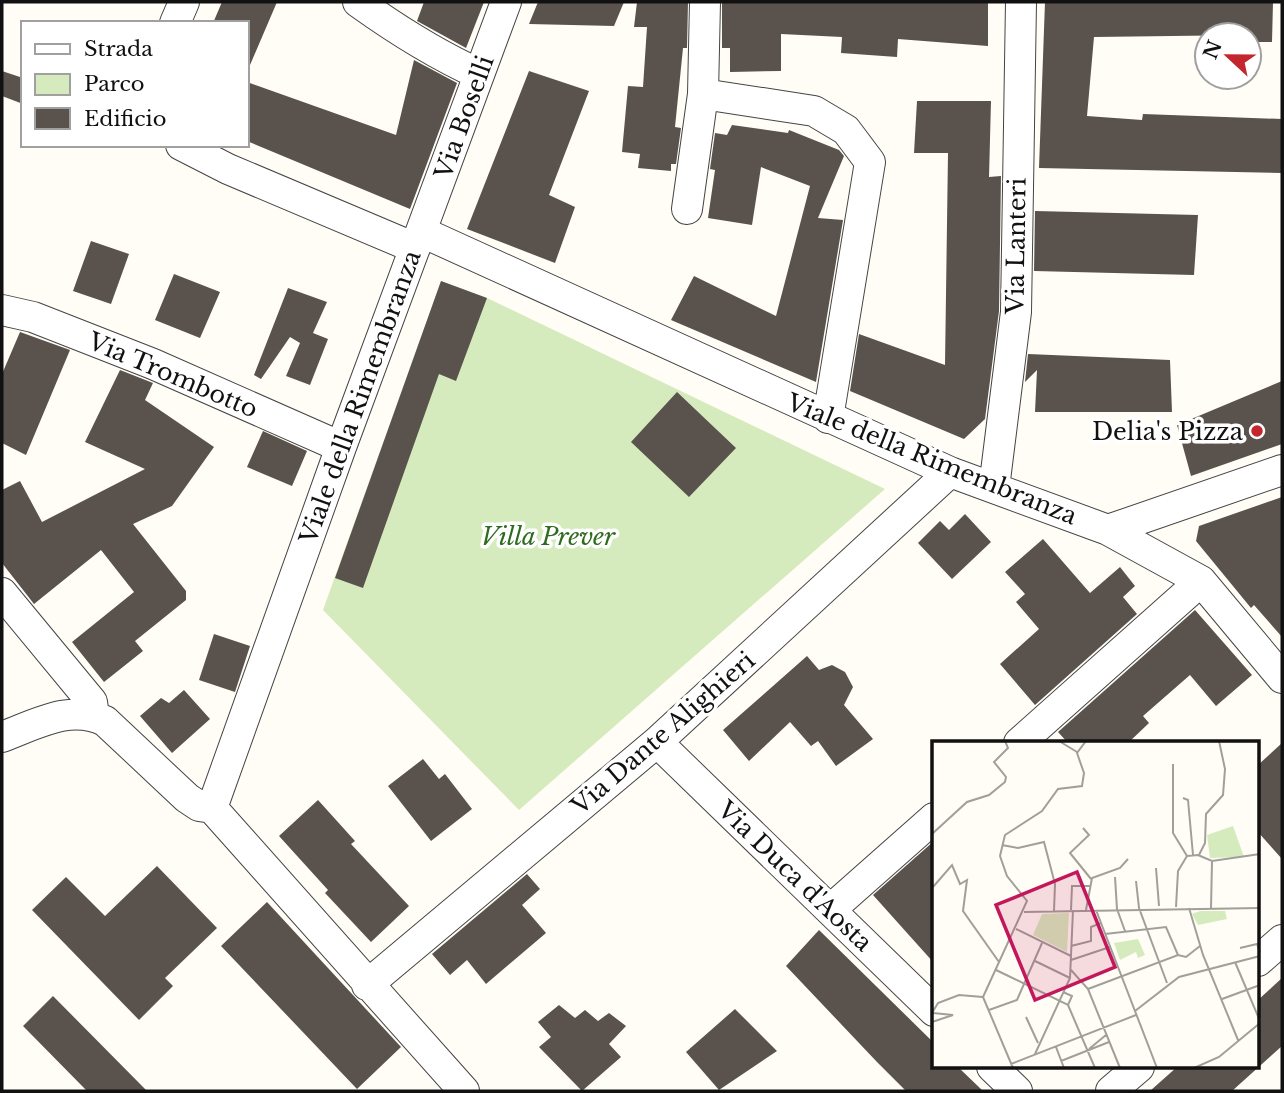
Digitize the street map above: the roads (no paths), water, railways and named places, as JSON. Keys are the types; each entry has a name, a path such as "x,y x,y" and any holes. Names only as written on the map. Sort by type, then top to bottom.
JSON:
{"street":[{"path":"177,21 184,2"},
{"path":"358,2 431,51 479,74"},
{"name":"Via Boselli","path":"418,240 506,2"},
{"path":"687,209 703,93 705,2"},
{"name":"Via Lanteri","path":"994,488 1016,312 1021,2"},
{"path":"703,93 814,111 846,130 870,162 828,418"},
{"path":"185,147 228,169 418,240"},
{"name":"Viale della Rimembranza","path":"212,808 418,240 950,472 1108,530 1282,470"},
{"name":"Via Trombotto","path":"2,310 33,317 153,364 341,447"},
{"name":"Via Dante Alighieri","path":"367,985 657,742 950,472"},
{"path":"1108,530 1201,581 1282,678"},
{"path":"1020,741 1201,581"},
{"path":"2,593 92,702 94,716"},
{"path":"2,737 71,712 105,721 187,798 199,806 212,808 464,1091"},
{"name":"Via Duca d'Aosta","path":"657,742 932,1009"},
{"path":"830,910 932,820"},
{"path":"1260,959 1282,940"},
{"path":"993,1068 1017,1091"},
{"path":"1111,1091 1138,1068"}],"place":[{"name":"Delia's Pizza","path":"1257,431"}],"park label":[{"name":"Villa Prever","path":"548,536"}]}
